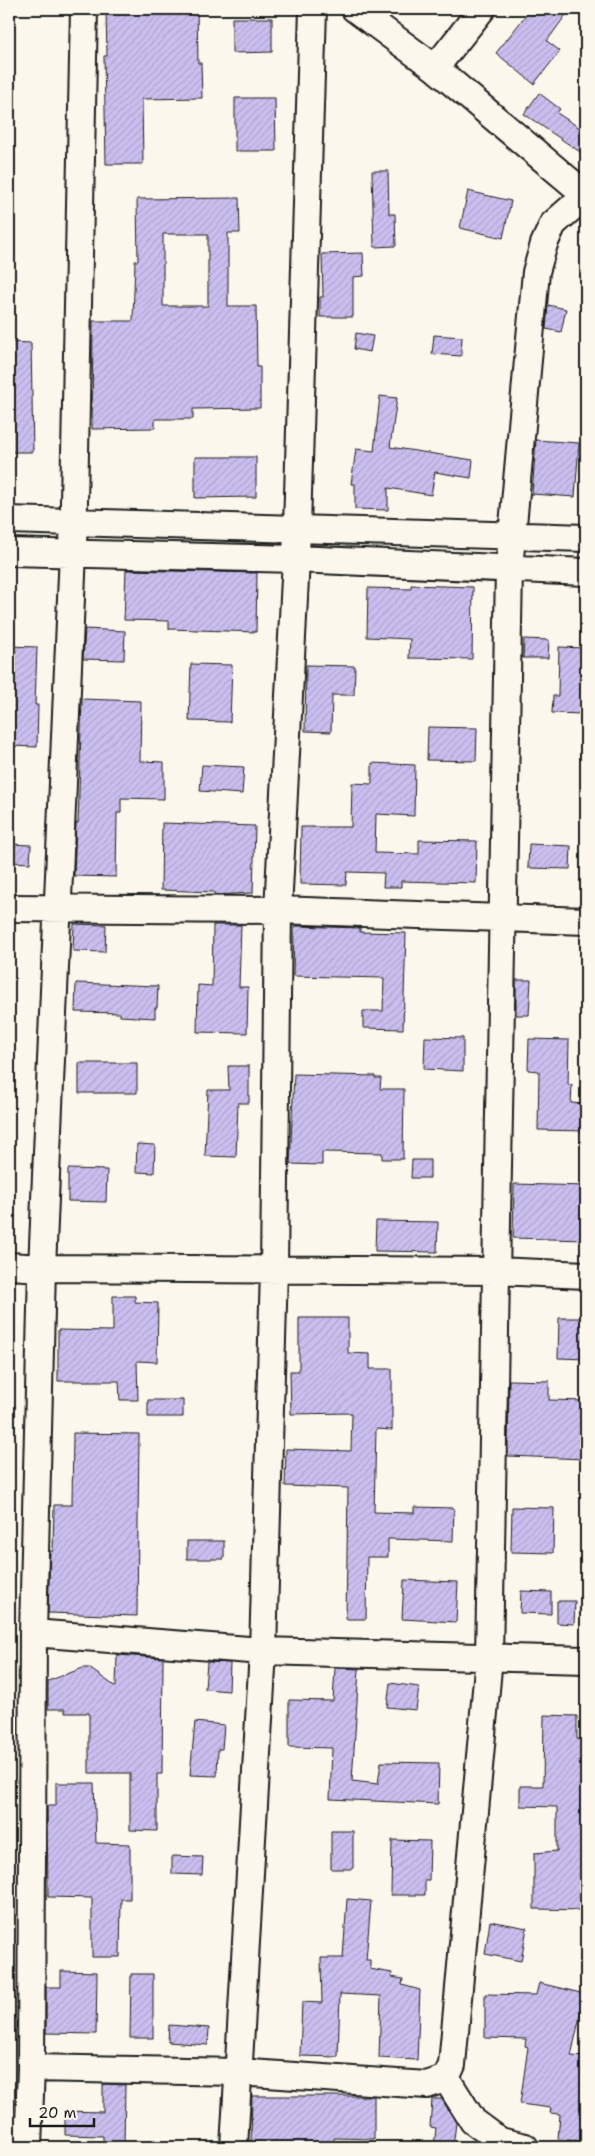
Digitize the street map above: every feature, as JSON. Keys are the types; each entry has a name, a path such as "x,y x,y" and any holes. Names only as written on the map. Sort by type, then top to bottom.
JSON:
{"street":[{"path":"28,2147 31,2068 34,1633 42,1268 56,908 73,552 84,9"},
{"path":"234,2147 264,1651 274,1270 278,910 296,559 313,9"},
{"path":"31,2068 238,2072 427,2085 446,2078 452,2065 489,1657 511,535 536,272 544,244 553,224 586,195 435,68 355,9"},
{"path":"435,68 482,9"},
{"path":"9,520 586,538"},
{"path":"9,552 73,552 296,559 586,572"},
{"path":"9,908 278,910 586,921"},
{"path":"9,1266 42,1268 496,1272 586,1275"},
{"path":"34,1633 264,1651 586,1660"},
{"path":"446,2078 473,2121 500,2140 525,2147"}],"building":[{"path":"106,9 197,9 198,63 201,63 202,98 142,99 143,164 106,164 104,56 107,56"},
{"path":"531,9 570,9 547,41 560,51 534,84 496,53"},
{"path":"232,18 272,18 272,52 232,53"},
{"path":"539,93 560,109 557,113 586,132 586,156 524,114"},
{"path":"235,98 275,98 276,151 235,151"},
{"path":"372,171 388,171 389,214 395,214 396,246 374,247"},
{"path":"468,191 511,201 503,238 460,228"},
{"path":"239,198 240,233 228,233 228,306 256,306 257,367 260,367 260,408 193,409 193,419 155,419 155,428 92,429 93,321 133,321 135,261 138,261 137,199","holes":["163,234 208,234 208,306 163,306"]},
{"path":"363,253 364,276 353,277 353,317 320,317 320,297 323,297 322,254"},
{"path":"548,305 566,309 561,332 546,329"},
{"path":"356,333 373,336 370,352 354,349"},
{"path":"434,335 462,337 461,356 432,354"},
{"path":"9,342 31,343 33,452 11,452 11,429 9,429"},
{"path":"380,396 397,398 390,447 473,460 471,478 435,472 431,495 388,488 388,510 355,509 355,484 351,484 356,449 374,451"},
{"path":"536,440 579,443 575,497 532,494"},
{"path":"195,457 256,457 256,497 195,498"},
{"path":"126,570 257,573 256,632 169,629 169,621 124,620"},
{"path":"411,585 473,587 472,659 409,658 410,639 367,637 368,588 411,589"},
{"path":"85,629 125,631 124,660 83,659"},
{"path":"524,639 549,640 548,658 523,658"},
{"path":"9,646 37,647 35,705 38,705 37,747 9,746"},
{"path":"559,647 586,648 585,714 552,713 553,696 558,696"},
{"path":"191,664 232,665 230,722 189,721"},
{"path":"306,665 355,666 354,695 332,695 331,732 305,731"},
{"path":"82,699 141,701 140,761 164,762 164,799 121,798 121,813 117,813 116,877 74,876 76,823 78,823"},
{"path":"428,727 477,728 476,761 427,760"},
{"path":"372,763 415,765 414,816 376,814 375,853 419,854 419,840 477,841 476,883 401,881 401,887 383,887 384,873 347,872 346,885 300,884 301,827 351,827 352,783 372,784"},
{"path":"202,765 244,767 242,794 200,791"},
{"path":"162,823 255,826 253,893 214,895 214,892 161,890"},
{"path":"9,844 31,845 30,863 9,862"},
{"path":"529,844 571,846 570,869 528,868"},
{"path":"74,924 106,925 105,952 73,951"},
{"path":"213,925 241,925 239,987 248,987 247,1033 197,1032 198,985 212,986"},
{"path":"294,926 360,928 360,932 406,933 403,1029 363,1028 363,1011 383,1011 384,978 293,976"},
{"path":"516,980 531,980 529,1015 516,1015"},
{"path":"76,983 158,986 155,1018 120,1016 120,1013 75,1012"},
{"path":"425,1037 463,1038 463,1071 424,1069"},
{"path":"529,1039 569,1040 568,1085 572,1085 571,1103 586,1104 586,1131 538,1130 539,1071 528,1070"},
{"path":"79,1063 137,1063 137,1093 79,1093"},
{"path":"228,1066 249,1066 249,1103 238,1103 236,1157 205,1156 208,1090 229,1090"},
{"path":"294,1074 375,1076 375,1078 381,1078 380,1089 404,1089 403,1159 382,1159 382,1153 322,1152 322,1165 290,1164"},
{"path":"137,1144 155,1145 154,1173 136,1172"},
{"path":"412,1160 430,1160 430,1178 411,1178"},
{"path":"68,1169 107,1170 106,1202 68,1201"},
{"path":"514,1184 586,1186 586,1240 513,1238"},
{"path":"376,1221 438,1222 437,1252 375,1251"},
{"path":"113,1296 135,1296 135,1302 158,1303 157,1362 137,1361 138,1400 120,1400 119,1381 58,1381 58,1330 113,1331"},
{"path":"299,1318 348,1318 348,1353 370,1354 370,1369 392,1369 392,1430 376,1429 374,1512 414,1513 414,1507 454,1508 453,1541 388,1539 388,1557 367,1557 366,1619 346,1619 348,1488 285,1486 286,1449 351,1451 352,1413 291,1414 290,1371 299,1371"},
{"path":"559,1318 586,1318 586,1359 558,1358"},
{"path":"509,1380 549,1381 549,1400 586,1401 585,1459 508,1456"},
{"path":"148,1400 183,1400 183,1417 148,1417"},
{"path":"73,1433 139,1434 137,1616 48,1613 50,1551 53,1551 54,1505 72,1505"},
{"path":"512,1507 554,1508 553,1553 511,1552"},
{"path":"187,1541 224,1541 224,1559 187,1559"},
{"path":"404,1580 458,1582 456,1622 402,1619"},
{"path":"521,1591 551,1592 551,1614 520,1613"},
{"path":"557,1601 575,1601 574,1624 557,1623"},
{"path":"117,1655 163,1658 162,1774 157,1774 157,1831 130,1830 130,1773 89,1773 89,1713 65,1713 65,1709 48,1709 48,1681 83,1668 89,1668 116,1687"},
{"path":"207,1662 230,1663 229,1691 205,1689"},
{"path":"335,1668 359,1669 352,1781 378,1784 381,1762 439,1763 438,1804 330,1799 332,1748 289,1747 289,1700 333,1701"},
{"path":"390,1683 419,1687 416,1710 387,1707"},
{"path":"544,1715 577,1716 577,1739 586,1739 586,1910 534,1909 534,1853 557,1851 557,1807 520,1806 520,1786 543,1786"},
{"path":"195,1722 224,1725 222,1749 218,1749 217,1776 190,1775"},
{"path":"56,1783 94,1783 96,1843 130,1844 130,1899 121,1899 120,1957 92,1957 92,1898 48,1897 47,1806 56,1806"},
{"path":"331,1831 353,1831 353,1869 331,1869"},
{"path":"392,1840 430,1841 429,1880 425,1880 425,1895 391,1895"},
{"path":"172,1856 203,1857 202,1875 172,1874"},
{"path":"347,1899 371,1901 366,1960 370,1960 370,1969 392,1973 391,1977 403,1979 402,1985 420,1990 417,2060 379,2058 381,1996 340,1994 338,2057 300,2056 302,2002 322,2003 321,1958 343,1958"},
{"path":"490,1921 527,1928 521,1961 485,1954"},
{"path":"61,1971 97,1972 96,2034 46,2033 46,1987 61,1987"},
{"path":"131,1974 153,1974 153,2038 130,2038"},
{"path":"539,1983 585,1994 571,2056 586,2057 580,2119 586,2120 586,2142 558,2139 560,2114 550,2113 551,2108 520,2104 528,2047 525,2046 526,2039 485,2038 485,1994 536,1995"},
{"path":"169,2025 209,2028 208,2045 168,2042"},
{"path":"103,2084 125,2085 124,2146 103,2146 103,2136 65,2135 65,2111 103,2112"},
{"path":"252,2096 374,2096 374,2139 334,2138 334,2147 251,2147"},
{"path":"432,2099 442,2099 456,2123 453,2147 434,2147 436,2128 430,2127"}]}
